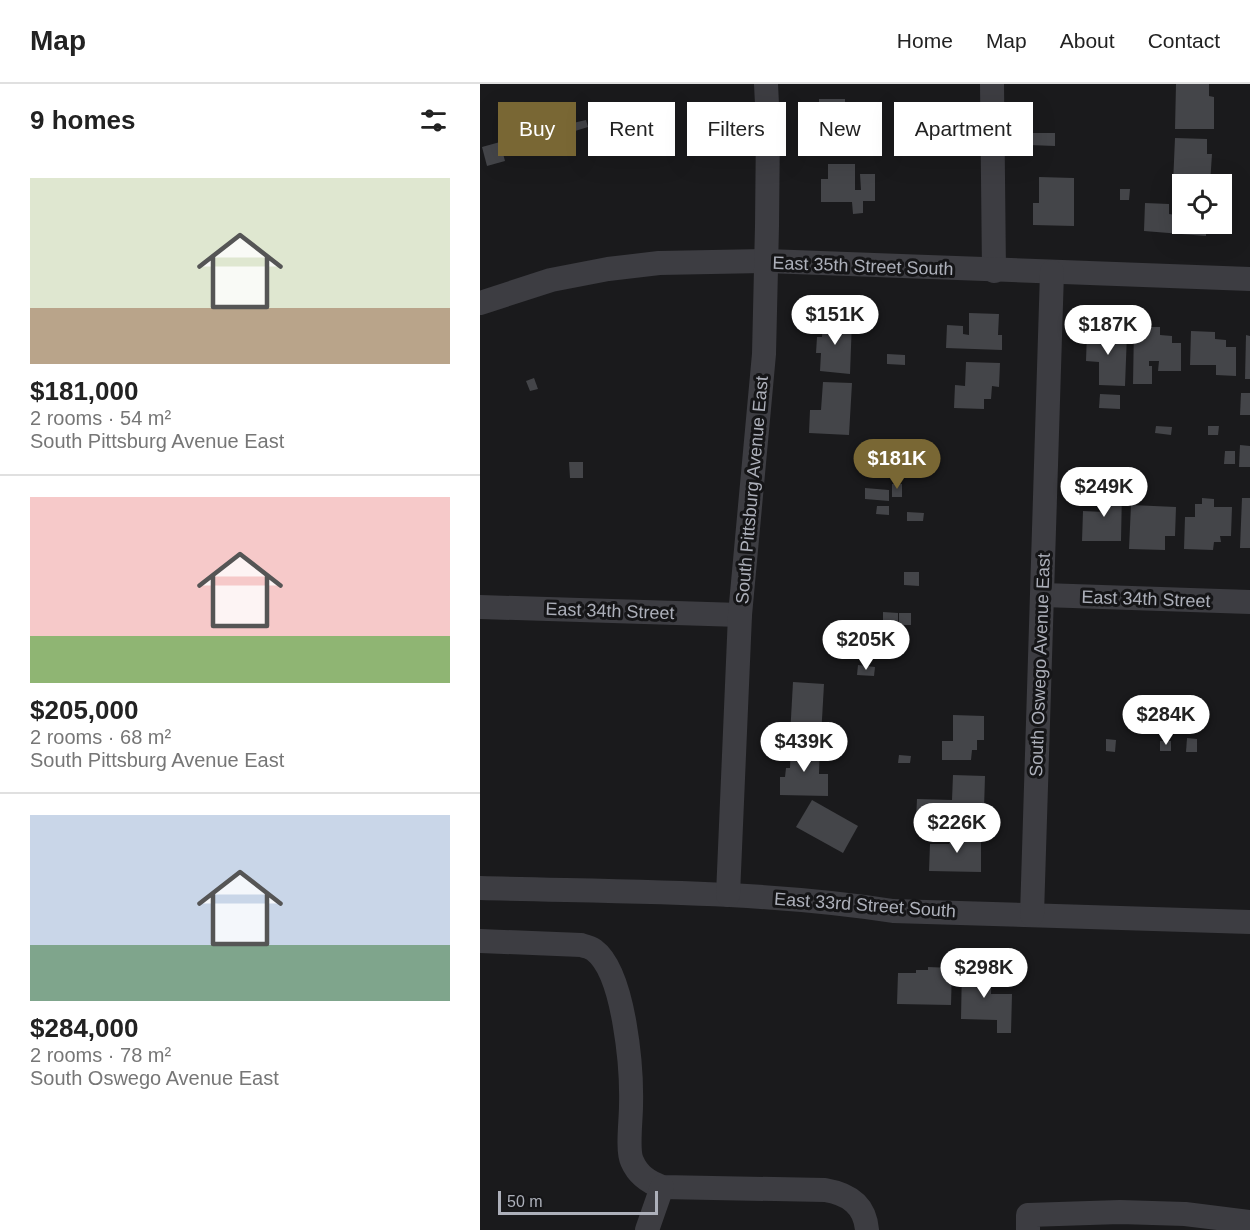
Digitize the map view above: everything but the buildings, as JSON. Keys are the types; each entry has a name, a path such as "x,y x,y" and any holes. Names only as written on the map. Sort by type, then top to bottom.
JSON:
{"street":[{"name":"South Pittsburg Avenue East","path":"728,895 740,615 764,354 768,125 765,84"},
{"path":"992,84 994,271"},
{"name":"East 35th Street South","path":"480,303 551,280 608,269 659,263 767,261 1250,279"},
{"name":"South Oswego Avenue East","path":"1032,915 1052,273"},
{"name":"East 34th Street","path":"1043,595 1250,602"},
{"name":"East 34th Street","path":"480,607 740,615"},
{"name":"East 33rd Street South","path":"480,888 728,895 834,902 893,911 1250,922"},
{"path":"480,940 581,945 593,950 605,962 618,995 628,1041 632,1085 630,1159 639,1173 650,1182 662,1187 839,1192 852,1199 860,1207 866,1220 867,1230"},
{"path":"647,1230 662,1187"},
{"path":"1028,1222 1120,1212 1174,1214 1250,1222"}]}
